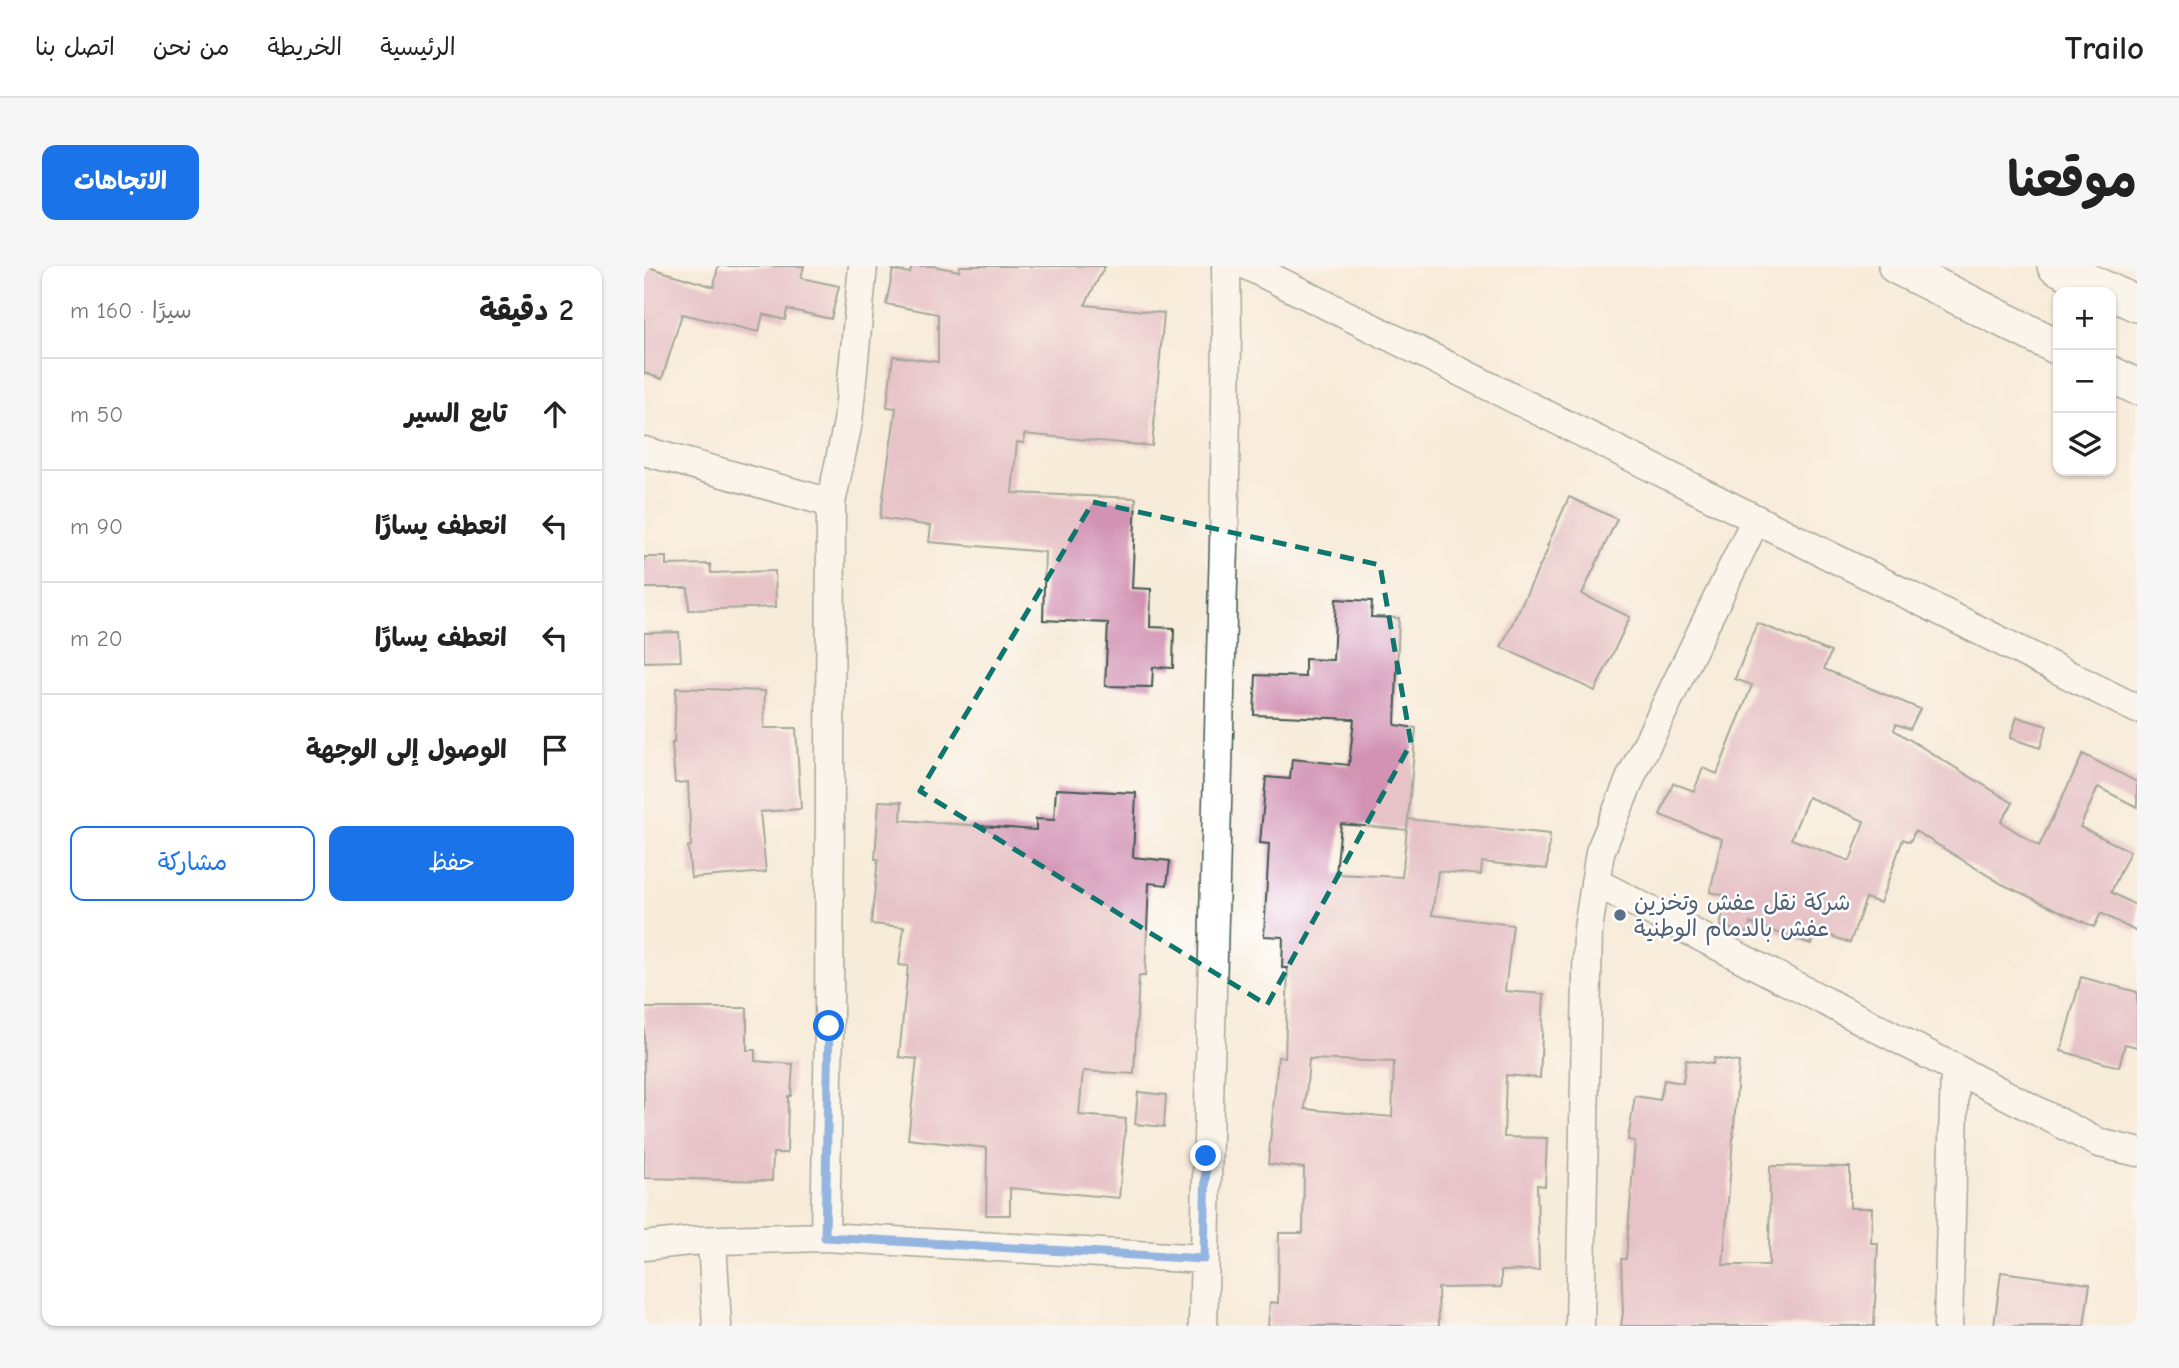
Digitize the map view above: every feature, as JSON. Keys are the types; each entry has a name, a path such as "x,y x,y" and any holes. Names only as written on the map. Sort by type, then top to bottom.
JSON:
{"main road":[{"path":"1896,266 2053,344"},
{"path":"2055,266 2137,304"},
{"path":"2116,376 2137,387"}],"street":[{"path":"825,1237 829,1026 831,503 848,422 863,266"},
{"path":"1203,1326 1224,545 1226,266"},
{"path":"1248,266 2137,709"},
{"path":"644,451 831,503"},
{"path":"1580,1326 1588,929 1600,852 1631,777 1756,519"},
{"path":"1595,882 2099,1143 2137,1152"},
{"path":"1948,1326 1955,1068"},
{"path":"644,1246 825,1237 1204,1259"},
{"path":"712,1241 717,1326"}],"highlighted area":[{"path":"1093,502 1380,565 1411,743 1267,1005 920,791"}],"building":[{"path":"644,266 714,287 718,266 804,266 801,278 839,286 831,319 787,309 785,320 763,314 759,332 682,314 662,379 644,373"},
{"path":"912,266 933,266 959,271 960,266 1105,266 1085,305 1164,313 1152,446 1024,434 1024,443 1017,442 1012,493 1136,498 1132,588 1151,589 1150,627 1174,628 1173,668 1153,667 1152,687 1105,686 1108,623 1043,620 1045,552 929,542 931,526 880,518 896,408 887,407 893,356 938,362 938,314 886,304 893,270 910,273"},
{"path":"1569,497 1617,519 1582,594 1630,617 1595,691 1501,647 1549,547 1547,546"},
{"path":"644,557 666,557 666,565 710,564 711,573 775,571 776,607 689,610 688,588 644,588"},
{"path":"1336,599 1372,601 1371,617 1399,618 1395,725 1416,728 1408,819 1550,834 1547,869 1482,862 1481,875 1438,871 1432,915 1513,925 1505,991 1544,994 1540,1078 1506,1075 1504,1137 1547,1138 1545,1186 1537,1185 1539,1270 1501,1271 1501,1287 1438,1288 1439,1326 1268,1326 1270,1302 1278,1303 1279,1233 1303,1233 1304,1168 1268,1164 1278,1057 1285,1057 1288,968 1282,968 1283,937 1264,936 1269,844 1260,843 1266,777 1290,779 1292,759 1349,765 1354,719 1254,715 1256,675 1305,677 1305,659 1333,660","holes":["1341,824 1407,830 1402,877 1336,874","1309,1059 1394,1062 1392,1117 1305,1109"]},
{"path":"1757,623 1831,652 1824,669 1920,709 1910,729 1896,724 1894,730 2013,803 2001,822 2039,846 2083,754 2137,782 2137,807 2098,787 2080,827 2130,851 2111,892 2137,906 2137,932 2101,913 2094,927 2002,884 1915,831 1910,842 1903,839 1880,903 1866,898 1850,943 1816,930 1811,944 1750,923 1748,933 1720,926 1727,896 1710,892 1722,839 1660,815 1673,783 1694,791 1703,768 1717,774 1752,685 1735,679","holes":["1808,797 1864,821 1850,861 1791,839"]},
{"path":"679,632 681,661 644,662 644,633"},
{"path":"676,688 765,691 764,728 796,728 801,809 760,812 766,872 691,878 688,782 675,783 672,743"},
{"path":"2017,717 2047,726 2040,748 2010,738"},
{"path":"1056,789 1136,793 1133,857 1170,861 1167,885 1149,883 1145,976 1139,976 1134,1074 1083,1071 1079,1115 1126,1119 1119,1198 1010,1188 1010,1215 986,1215 987,1148 908,1139 917,1059 899,1057 908,966 899,965 904,927 871,924 878,859 875,859 879,801 902,802 901,820 1036,830 1036,819 1054,820"},
{"path":"2081,977 2137,992 2137,1047 2125,1044 2119,1067 2061,1051"},
{"path":"644,1008 747,1008 747,1050 755,1050 755,1061 793,1064 791,1096 788,1096 787,1153 773,1153 772,1181 644,1178"},
{"path":"1714,1058 1739,1062 1723,1265 1769,1265 1770,1166 1850,1167 1850,1208 1872,1208 1871,1243 1878,1243 1874,1326 1621,1326 1621,1259 1626,1259 1635,1141 1628,1140 1635,1096 1660,1100 1664,1080 1683,1083 1686,1060 1713,1064"},
{"path":"1138,1092 1166,1095 1164,1127 1135,1124"},
{"path":"2001,1272 2090,1284 2084,1326 1994,1326"}],"place":[{"name":"شركة نقل عفش وتخزين عفش بالدمام الوطنية","path":"1620,915"}],"route":[{"path":"829,1026 825,1237 1204,1259 1206,1156"}]}
